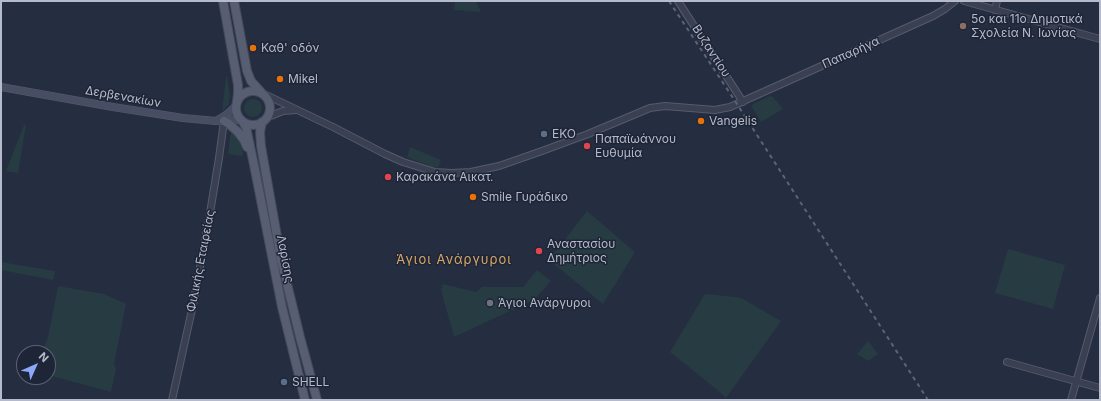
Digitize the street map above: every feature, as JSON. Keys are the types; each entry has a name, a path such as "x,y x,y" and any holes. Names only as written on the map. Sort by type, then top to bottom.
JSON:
{"main road":[{"path":"223,1 238,85 236,105 237,113 243,121 247,124 253,125 265,120 270,112 270,104 268,98 251,80 247,71 234,1"},
{"name":"Δερβενακίων","path":"1,87 171,116 220,121 243,121"},
{"path":"254,165 241,136 234,128 220,121 236,105 240,97 246,92 255,90 263,94"},
{"name":"Λαρίσης","path":"265,120 260,132 261,146 280,252 300,337 317,400"},
{"name":"Λαρίσης","path":"243,121 246,127 254,165 282,307 305,400"}],"street":[{"name":"Βυζαντίου","path":"678,1 744,102"},
{"name":"Παπαρήγα","path":"263,94 403,162 435,172 478,171 499,166 560,145 650,108 666,106 722,110 744,102 938,14 955,1"},
{"path":"964,1 1100,39"},
{"path":"995,10 997,1"},
{"path":"265,120 284,111 300,111"},
{"name":"Φιλικής Εταιρείας","path":"172,400 210,213 219,158 220,121"},
{"path":"1071,400 1100,298"},
{"path":"1006,362 1100,388"}],"shaded area":[{"path":"455,1 476,1 481,12 454,10"},
{"path":"227,76 230,95 229,104 222,111 226,77"},
{"path":"770,96 773,97 783,109 761,122 752,105"},
{"path":"253,99 259,102 262,108 259,114 253,117 247,114 244,108 247,102"},
{"path":"24,125 26,125 18,173 6,171"},
{"path":"231,131 241,143 243,156 228,154"},
{"path":"410,147 441,160 438,168 407,157"},
{"path":"587,211 635,252 603,304 549,260"},
{"path":"1008,249 1065,265 1053,309 995,293"},
{"path":"1,262 55,271 53,280 1,270"},
{"path":"537,270 551,281 534,300 454,337 441,290 443,284 476,292 482,287 523,287"},
{"path":"58,286 104,294 126,304 114,364 116,369 111,392 56,377 56,345 45,345 48,337"},
{"path":"705,294 743,299 781,321 726,398 670,352"},
{"path":"868,341 878,354 868,361 857,354"}],"railway":[{"path":"669,1 928,400"}],"place":[{"name":"5ο και 11ο Δημοτικά Σχολεία Ν. Ιωνίας","path":"963,26"},
{"name":"Καθ' οδόν","path":"253,48"},
{"name":"Mikel","path":"280,79"},
{"name":"Vangelis","path":"701,121"},
{"name":"EKO","path":"544,134"},
{"name":"Παπαϊωάννου Ευθυμία","path":"587,146"},
{"name":"Καρακάνα Αικατ.","path":"388,177"},
{"name":"Smile Γυράδικο","path":"473,197"},
{"name":"Αναστασίου Δημήτριος","path":"539,251"},
{"name":"Άγιοι Ανάργυροι","path":"490,303"},
{"name":"SHELL","path":"284,382"}],"district":[{"name":"Άγιοι Ανάργυροι","path":"454,260"}]}
